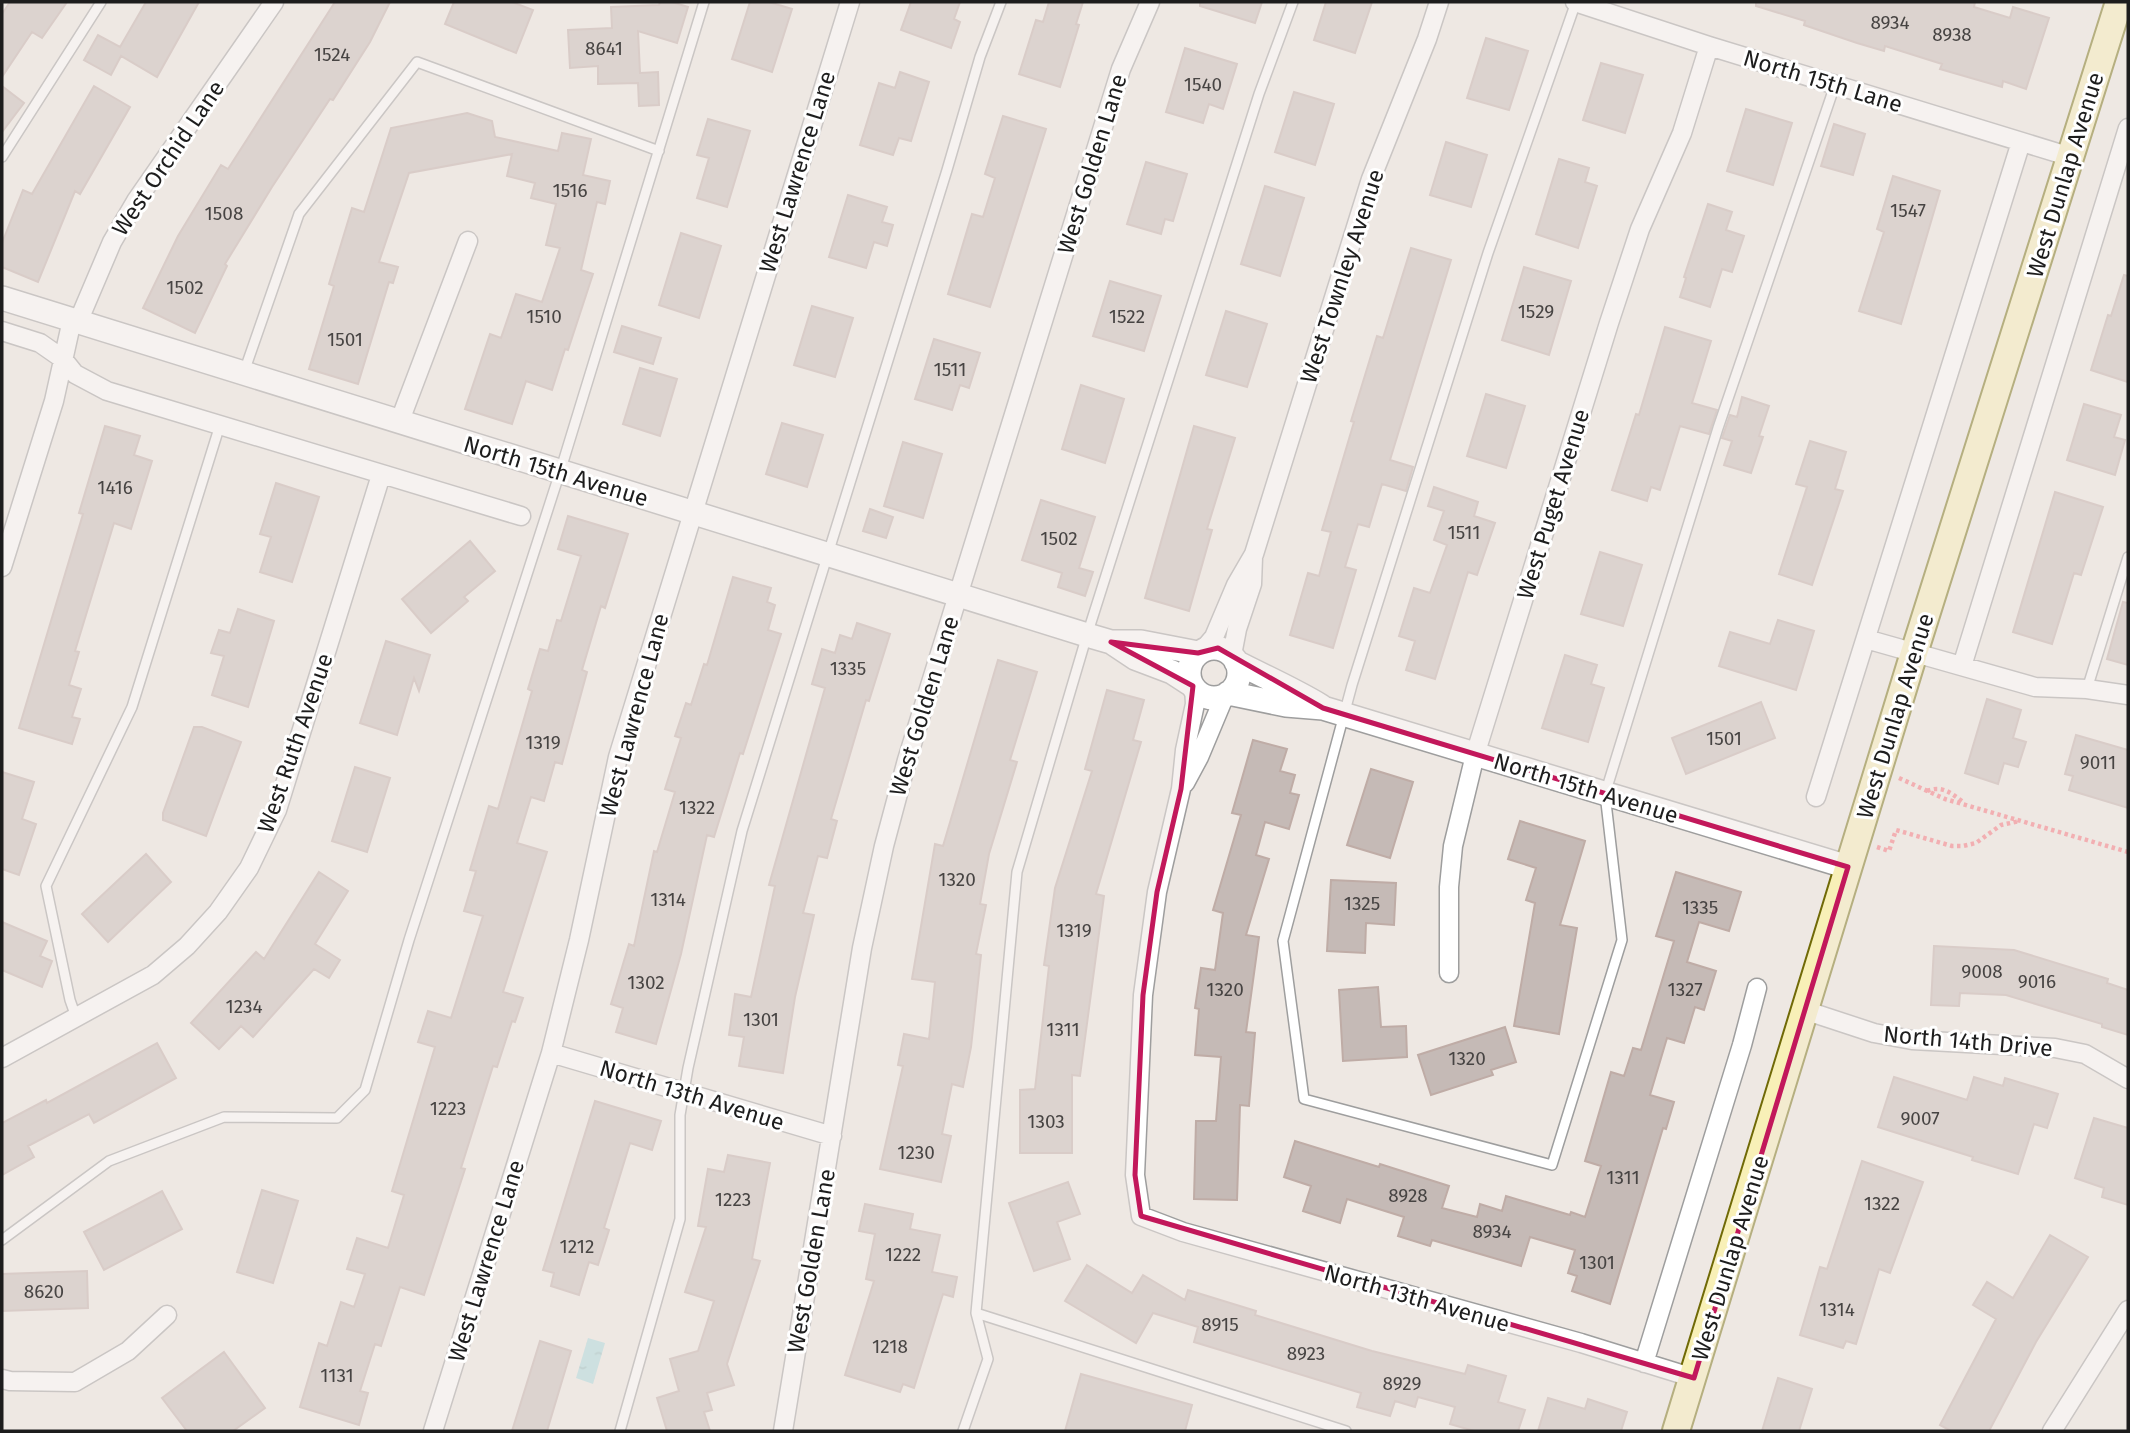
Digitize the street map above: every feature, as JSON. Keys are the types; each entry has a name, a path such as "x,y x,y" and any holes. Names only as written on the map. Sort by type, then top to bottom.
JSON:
{"main road":[{"name":"West Dunlap Avenue","path":"1676,1431 1914,653 2119,2"}],"street":[{"name":"West Orchid Lane","path":"2,567 54,401 75,321 112,242 136,201 274,2"},
{"name":"West Lawrence Lane","path":"433,1431 551,1053 579,940 618,757 850,2"},
{"name":"West Golden Lane","path":"783,1431 862,948 906,760 1121,69 1150,2"},
{"name":"West Townley Avenue","path":"1200,651 1214,637 1236,585 1254,554 1371,179 1439,2"},
{"name":"North 15th Lane","path":"1576,2 1709,46 2071,157"},
{"name":"West Puget Avenue","path":"1449,973 1449,887 1453,846 1475,755 1616,300 1640,229 1682,133 1709,46"},
{"name":"West Dunlap Avenue","path":"1962,666 2128,128"},
{"path":"1816,797 2021,142"},
{"path":"399,423 468,242"},
{"name":"North 15th Avenue","path":"2,298 1111,642 1141,642 1200,651 1218,648 1259,674 1290,687 1333,711"},
{"path":"2,331 40,343 63,359 75,374 107,391 521,516"},
{"name":"West Ruth Avenue","path":"2,1058 153,975 218,912 249,868 277,810 381,475"},
{"name":"West Townley Avenue","path":"1234,659 1237,629 1252,584 1254,554"},
{"path":"1866,639 2035,687 2087,689 2128,695"},
{"name":"North 15th Avenue","path":"1111,642 1135,658 1172,672 1198,692 1211,698 1226,694 1333,711 1848,867"},
{"path":"1181,789 1185,750 1195,704 1189,676 1190,667 1200,651"},
{"path":"1181,789 1199,757 1226,694 1233,689 1239,676 1234,659"},
{"name":"North 13th Avenue","path":"1181,789 1157,892 1143,995 1135,1175 1141,1216 1183,1232 1694,1378"},
{"path":"1644,1363 1757,989"},
{"name":"North 14th Drive","path":"1804,1010 1874,1032 1912,1040 2055,1048 2085,1054 2128,1079"},
{"name":"North 13th Avenue","path":"551,1053 832,1136"},
{"path":"2052,1431 2128,1310"},
{"path":"2,1379 75,1382 128,1352 167,1315"}],"lane":[{"path":"2,157 101,2"},
{"path":"2,1240 109,1161 224,1117 337,1118 365,1090 461,776 560,472 704,2"},
{"path":"620,1431 680,1219 680,1115 742,831 980,57 1001,2"},
{"path":"963,1431 988,1359 976,1313 1017,872 1087,635 1259,94 1293,2"},
{"path":"1576,2 1333,711 1283,941 1304,1099 1552,1165 1622,940 1605,794 1718,428 1836,85"},
{"path":"243,373 299,214 417,62 659,151"},
{"path":"77,1019 69,1000 46,886 132,707 220,425"},
{"path":"2087,689 2128,557"},
{"path":"976,1313 1346,1431"}],"path":[{"path":"1879,769 1927,791 2128,852"},
{"path":"1857,839 1889,851 1896,830 1952,846 1963,846 1976,843 2001,825 2022,820"}],"highlighted area":[{"path":"1111,642 1198,653 1218,648 1323,708 1848,867 1694,1378 1141,1216 1135,1175 1143,995 1157,892 1181,789 1193,686"}],"water":[{"path":"588,1338 605,1343 593,1384 576,1378"}],"building":[{"path":"10,2 67,2 42,38 32,32 2,77 2,14"},
{"path":"146,2 199,2 157,77 121,56 111,75 84,60 98,35 120,47"},
{"path":"335,2 390,2 370,42 272,187 225,264 227,266 195,333 143,308 178,236 221,165 228,169"},
{"path":"454,2 512,2 533,10 516,53 445,24"},
{"path":"660,2 672,2 688,7 677,43 638,31 640,73 658,72 659,105 639,106 638,83 598,84 598,66 570,68 568,30 612,28 611,7 659,5"},
{"path":"750,2 769,2 792,9 772,72 732,59"},
{"path":"911,2 960,2 954,19 960,22 951,48 901,30"},
{"path":"1049,2 1083,2 1076,24 1079,25 1060,87 1019,74 1036,20 1043,22"},
{"path":"1200,2 1262,2 1255,23 1200,6"},
{"path":"1326,2 1372,2 1355,53 1314,40"},
{"path":"1756,2 1975,2 1974,7 2010,18 2013,7 2049,18 2026,89 2003,81 2002,87 1940,69 1942,64 1885,46 1884,51 1857,43 1804,25 1805,21 1756,6"},
{"path":"1486,38 1528,51 1509,110 1467,98"},
{"path":"1185,48 1237,64 1223,109 1209,104 1203,123 1166,112"},
{"path":"1601,63 1643,75 1625,133 1583,120"},
{"path":"900,72 929,82 911,141 899,138 893,155 860,145 879,83 895,88"},
{"path":"2,86 24,103 2,132"},
{"path":"94,86 130,107 80,194 75,191 38,282 2,267 2,243 23,190 32,194"},
{"path":"1294,92 1334,104 1315,165 1275,152"},
{"path":"1746,109 1792,123 1773,185 1727,171"},
{"path":"467,113 492,121 495,137 558,151 562,133 591,139 583,175 610,181 605,204 597,202 581,270 593,274 552,390 526,381 512,424 465,409 490,334 501,338 516,294 542,302 560,248 546,245 556,204 531,198 535,183 507,176 512,154 409,173 379,262 398,267 393,283 389,282 358,384 309,369 334,286 329,284 352,208 364,212 391,128"},
{"path":"1003,116 1046,129 990,307 948,294 972,214 983,217 995,178 985,174"},
{"path":"708,119 750,131 727,207 697,198 709,158 697,155"},
{"path":"1834,124 1865,134 1853,175 1821,166"},
{"path":"1446,142 1487,155 1471,207 1430,195"},
{"path":"1559,159 1589,168 1585,182 1597,186 1578,248 1536,234"},
{"path":"1146,162 1187,174 1173,221 1165,219 1161,234 1127,224"},
{"path":"1893,176 1940,191 1901,324 1859,311 1884,232 1877,229"},
{"path":"1265,186 1304,198 1280,276 1241,264"},
{"path":"848,195 887,207 882,222 893,225 887,246 874,242 866,268 829,257"},
{"path":"1708,204 1732,212 1726,230 1744,236 1732,272 1722,269 1710,307 1680,297"},
{"path":"681,233 721,246 699,318 659,305"},
{"path":"1411,248 1451,260 1390,460 1413,467 1406,491 1382,484 1369,527 1358,524 1345,567 1356,570 1333,648 1290,635 1308,573 1319,576 1331,532 1322,530 1354,422 1351,421 1377,336 1383,338"},
{"path":"1524,267 1571,281 1549,355 1502,340"},
{"path":"2124,275 2128,276 2128,382 2091,370"},
{"path":"1110,281 1161,296 1144,351 1093,336"},
{"path":"812,306 853,318 835,377 794,365"},
{"path":"1226,311 1267,324 1247,387 1206,375"},
{"path":"622,326 661,338 653,364 614,352"},
{"path":"1665,327 1711,341 1692,403 1717,410 1709,434 1680,426 1660,490 1651,487 1647,501 1612,490 1636,414 1639,415"},
{"path":"934,339 980,353 969,388 960,385 952,410 915,399"},
{"path":"640,368 677,379 660,436 623,424"},
{"path":"1081,385 1124,399 1105,463 1062,449"},
{"path":"1486,394 1525,406 1506,468 1467,456"},
{"path":"1742,397 1769,406 1759,436 1763,437 1751,473 1724,465 1732,441 1722,438 1730,415 1737,417"},
{"path":"2084,404 2121,415 2114,437 2125,440 2115,475 2067,460"},
{"path":"782,423 823,435 807,487 766,474"},
{"path":"105,426 140,436 134,455 152,461 131,529 114,523 75,651 79,652 69,685 81,689 72,717 80,719 72,744 19,728 83,514 79,513"},
{"path":"1194,426 1235,438 1207,529 1212,530 1189,611 1145,598"},
{"path":"1810,441 1846,452 1835,489 1843,491 1812,585 1779,574 1807,487 1796,484"},
{"path":"903,442 942,454 923,518 884,506"},
{"path":"276,483 319,497 292,582 260,572 271,537 260,534"},
{"path":"1434,487 1478,502 1474,516 1495,523 1477,575 1468,572 1435,679 1406,670 1415,641 1399,636 1414,588 1430,593 1447,545 1434,540 1444,511 1428,506"},
{"path":"2055,492 2103,507 2081,575 2074,573 2052,644 2013,632"},
{"path":"1041,500 1095,517 1079,568 1093,572 1085,596 1058,587 1062,573 1022,560"},
{"path":"870,509 893,517 886,538 863,531"},
{"path":"568,516 628,534 605,608 601,606 582,670 587,672 562,764 555,762 544,801 531,797 517,843 547,852 503,992 523,998 515,1022 512,1021 497,1067 493,1066 461,1168 465,1169 424,1295 400,1287 381,1346 375,1344 360,1391 368,1393 359,1425 300,1407 319,1343 327,1346 341,1302 354,1307 365,1274 347,1269 357,1238 388,1248 404,1195 392,1191 435,1047 418,1042 428,1011 451,1018 483,916 464,911 476,871 470,870 489,806 498,809 532,691 528,689 540,649 548,651 557,620 561,621 581,556 558,549"},
{"path":"470,541 495,571 464,597 468,601 431,633 402,599"},
{"path":"1600,552 1642,565 1623,626 1581,614"},
{"path":"733,577 771,588 767,602 775,605 768,630 781,634 714,837 707,835 681,954 656,1044 616,1032 623,1008 611,1004 629,944 634,946 654,851 657,852 675,792 665,789 681,738 675,736 686,703 691,705 704,664 707,665"},
{"path":"2123,602 2128,603 2128,665 2107,659"},
{"path":"238,609 274,621 248,707 212,695 224,656 211,653 219,630 230,633"},
{"path":"1778,620 1814,631 1796,690 1719,666 1730,632 1770,644"},
{"path":"857,623 890,634 869,701 866,700 831,819 837,821 827,858 818,856 803,913 814,915 795,997 783,1073 739,1066 744,1037 729,1035 735,994 751,997 775,886 769,885 825,688 812,684 822,649 835,653 840,635 852,639"},
{"path":"386,641 430,655 419,691 414,678 397,735 360,723"},
{"path":"1565,655 1597,665 1591,684 1604,688 1588,742 1542,728"},
{"path":"998,660 1037,672 1010,760 1017,762 989,854 980,904 986,905 976,954 981,955 971,1047 963,1087 952,1084 942,1134 951,1136 941,1182 880,1169 903,1066 898,1065 904,1034 929,1039 935,982 912,979 935,844 943,846"},
{"path":"1107,690 1144,700 1133,740 1141,742 1096,894 1104,896 1080,1076 1072,1075 1072,1153 1020,1153 1020,1090 1035,1089 1049,966 1044,965 1055,888 1092,771 1085,769"},
{"path":"1987,699 2021,710 2013,738 2026,742 2018,767 2004,763 1998,784 1965,773"},
{"path":"1761,702 1775,738 1686,774 1672,738"},
{"path":"194,727 202,727 241,742 206,836 163,820 163,813"},
{"path":"2076,735 2128,750 2128,808 2069,790 2073,776 2065,774"},
{"path":"1253,740 1287,749 1280,771 1295,775 1290,793 1299,795 1289,829 1265,822 1256,855 1269,859 1246,935 1259,937 1246,1032 1255,1033 1249,1106 1240,1105 1237,1200 1194,1199 1196,1121 1216,1121 1221,1057 1195,1055 1199,1009 1195,1008 1201,968 1215,970 1223,913 1213,910 1241,815 1232,813"},
{"path":"355,767 390,778 367,852 332,841"},
{"path":"1371,769 1413,782 1390,858 1347,845"},
{"path":"2,772 34,782 22,819 36,824 19,875 2,869"},
{"path":"1520,821 1585,841 1560,925 1577,928 1559,1034 1514,1026 1535,903 1526,900 1536,868 1508,859"},
{"path":"146,854 171,882 108,942 82,914"},
{"path":"319,872 348,891 315,944 340,960 329,978 314,969 253,1037 241,1026 219,1049 191,1023 256,952 264,959"},
{"path":"1676,872 1741,892 1729,931 1699,922 1687,962 1716,971 1704,1010 1695,1007 1684,1043 1667,1038 1650,1095 1674,1102 1666,1129 1663,1128 1610,1304 1572,1291 1577,1276 1568,1273 1575,1250 1530,1237 1521,1266 1432,1240 1430,1246 1398,1236 1404,1217 1347,1199 1340,1223 1303,1211 1311,1186 1284,1177 1295,1141 1449,1186 1442,1208 1477,1217 1480,1204 1502,1211 1506,1196 1585,1217 1601,1166 1585,1161 1611,1072 1624,1076 1633,1048 1641,1050 1674,941 1656,936"},
{"path":"1331,880 1396,883 1394,925 1366,923 1365,953 1327,951"},
{"path":"2,922 47,941 40,956 52,961 42,987 2,970"},
{"path":"1934,946 2014,950 2108,979 2107,983 2128,990 2128,1035 2102,1027 2102,1024 2006,995 1960,993 1959,1006 1931,1005"},
{"path":"1378,987 1381,1027 1406,1026 1407,1057 1343,1061 1339,990"},
{"path":"1505,1027 1516,1062 1491,1070 1493,1075 1431,1095 1418,1055"},
{"path":"157,1043 176,1078 94,1123 89,1114 28,1146 34,1157 2,1175 2,1123 46,1100 47,1103"},
{"path":"1894,1077 1967,1100 1974,1077 2003,1086 2005,1078 2058,1094 2047,1128 2034,1124 2018,1174 1878,1127"},
{"path":"595,1101 661,1121 652,1150 630,1143 604,1228 609,1230 598,1265 589,1262 579,1295 551,1286 554,1273 543,1270"},
{"path":"2094,1118 2128,1128 2128,1205 2102,1197 2104,1188 2075,1178"},
{"path":"728,1155 770,1163 752,1259 760,1261 727,1364 734,1385 707,1393 712,1410 704,1412 710,1431 667,1431 657,1398 679,1391 670,1359 698,1351 714,1301 685,1292 706,1227 698,1226 708,1169 724,1172"},
{"path":"1862,1161 1923,1182 1890,1273 1879,1269 1856,1344 1846,1341 1843,1348 1800,1335 1820,1267 1827,1269"},
{"path":"1068,1182 1080,1214 1057,1222 1070,1259 1034,1271 1009,1203"},
{"path":"262,1190 298,1201 273,1283 237,1272"},
{"path":"162,1191 182,1229 104,1270 84,1232"},
{"path":"865,1204 913,1214 910,1229 940,1235 932,1272 957,1277 953,1297 943,1294 914,1388 903,1384 900,1392 845,1375 874,1281 866,1279 875,1234 859,1231"},
{"path":"2050,1235 2088,1257 2036,1342 1989,1431 1951,1431 1940,1425 1996,1319 1973,1305 1987,1282 2013,1298"},
{"path":"1087,1265 1132,1293 1143,1275 1185,1300 1188,1290 1256,1311 1255,1315 1372,1351 1465,1374 1468,1365 1506,1376 1498,1402 1525,1410 1518,1431 1474,1431 1450,1424 1455,1407 1418,1397 1415,1407 1395,1401 1390,1416 1357,1407 1361,1393 1194,1342 1198,1327 1153,1313 1136,1343 1065,1301"},
{"path":"87,1271 88,1308 2,1311 2,1274"},
{"path":"540,1341 571,1351 547,1431 512,1431"},
{"path":"224,1352 265,1408 233,1431 187,1431 162,1398"},
{"path":"1081,1374 1192,1405 1185,1431 1065,1431"},
{"path":"1778,1378 1812,1389 1799,1431 1762,1431"},
{"path":"1548,1398 1585,1409 1588,1399 1627,1412 1621,1431 1538,1431"}]}
